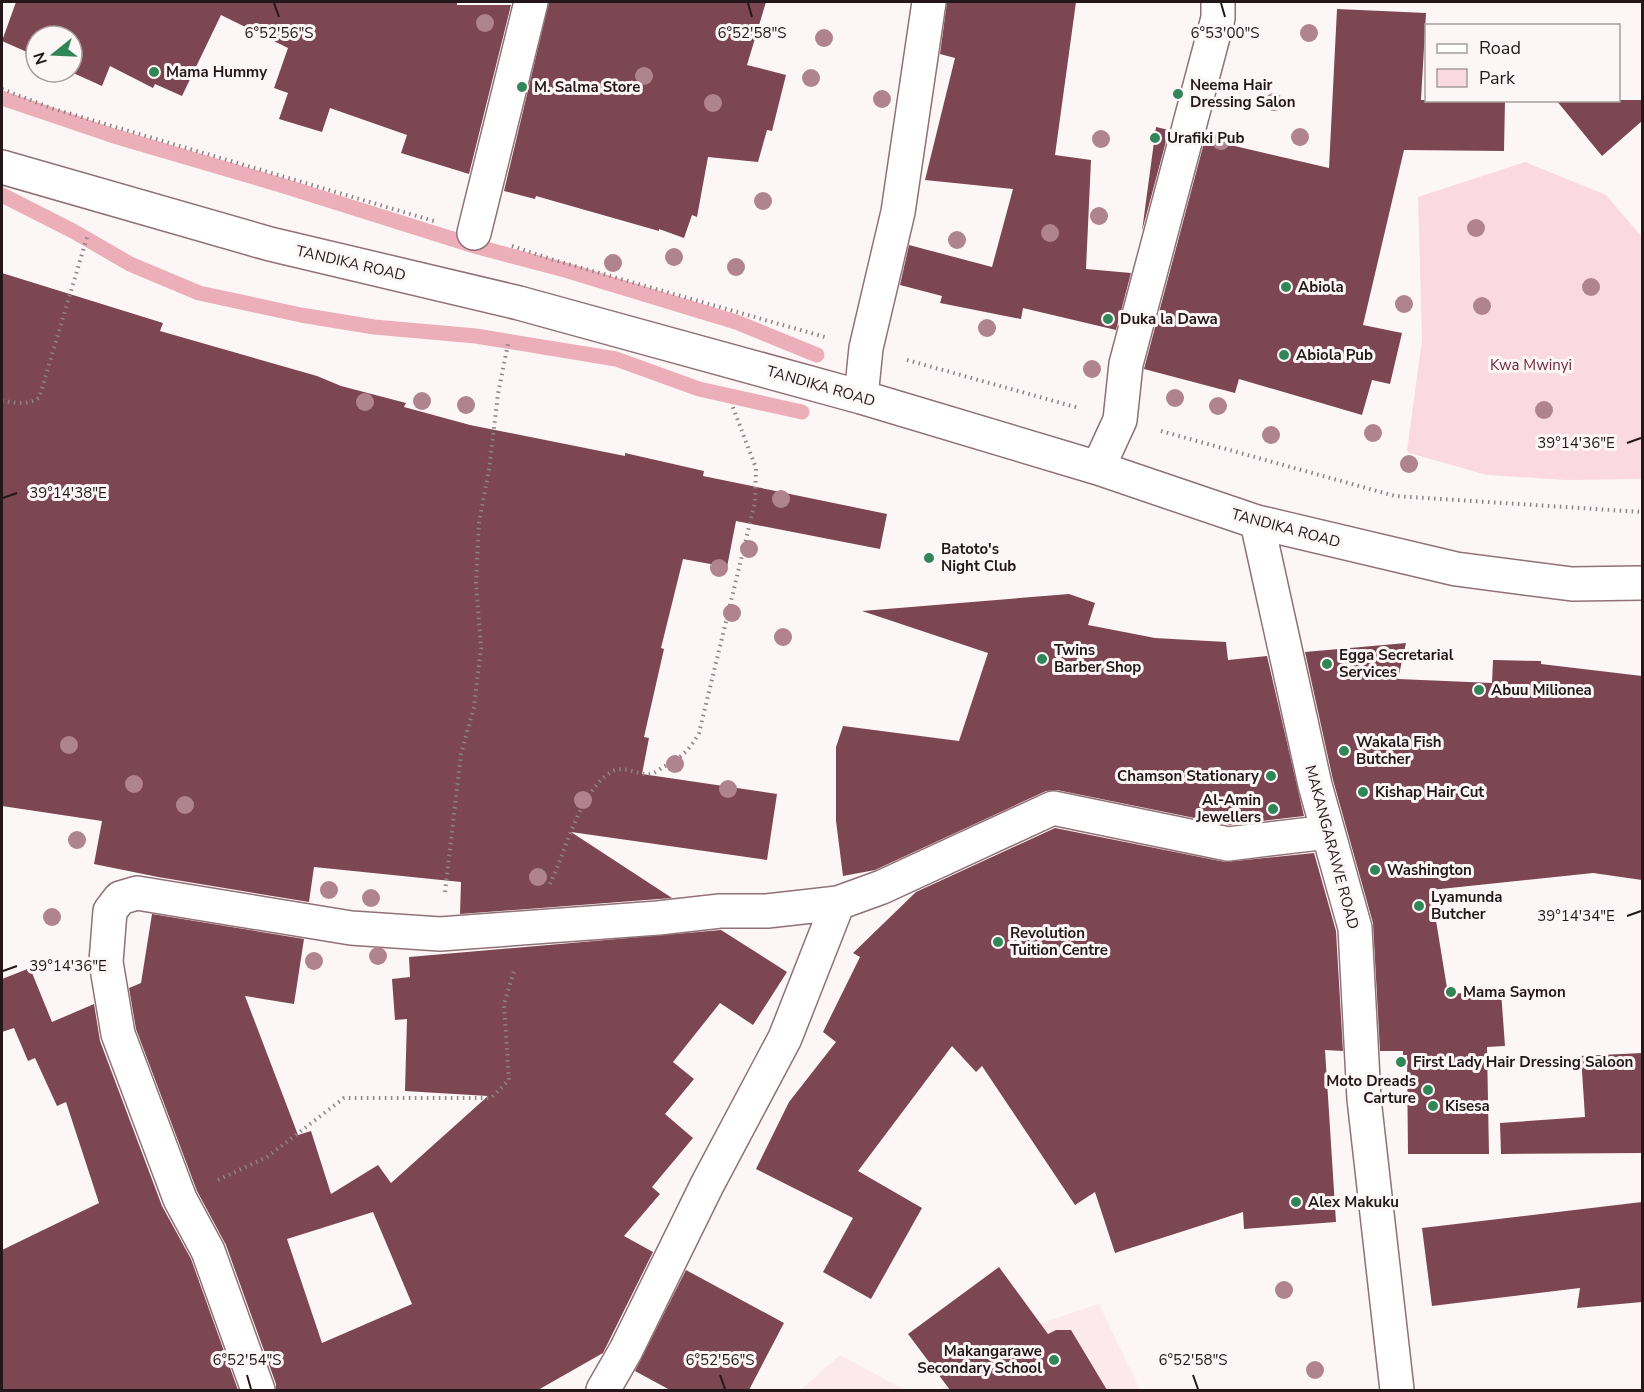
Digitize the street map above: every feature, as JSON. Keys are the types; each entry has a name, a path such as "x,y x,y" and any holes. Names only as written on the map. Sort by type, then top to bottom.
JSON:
{"street":[{"path":"474,233 531,2"},
{"path":"861,397 866,348 898,212 929,2"},
{"path":"1098,468 1120,420 1126,364 1218,18 1218,2"},
{"name":"TANDIKA ROAD","path":"2,167 270,244 519,303 861,397 1098,468 1257,522 1456,570 1572,584 1642,583"},
{"name":"MAKANGARAWE ROAD","path":"1257,522 1315,784 1355,928 1364,1099 1397,1390"},
{"path":"258,1390 208,1251 180,1199 118,1034 106,962 110,911 120,898 137,893 351,928 440,933 658,918 720,911 767,911 838,903 882,887 1053,808 1228,844 1328,832"},
{"path":"603,1390 626,1350 707,1185 785,1038 838,903"}],"path":[{"path":"2,89 51,108 474,233 554,260 1395,496 1642,512"},
{"path":"2,401 23,403 34,402 39,398 87,239 97,195"},
{"path":"440,933 461,754 474,707 481,648 476,583 479,522 489,470 498,394 508,341 519,303"},
{"path":"180,1199 267,1157 344,1098 491,1098 509,1080 504,1004 527,928 567,845 580,808 609,773 619,769 651,774 676,761 689,750 699,733 755,502 756,468 716,357"}],"shaded area":[{"name":"Makangarawe Secondary School","path":"1099,1304 1140,1390 940,1390 1023,1329"},
{"name":"Makangarawe Secondary School","path":"840,1355 905,1390 801,1390"}],"green space":[{"name":"Kwa Mwinyi","path":"1525,162 1606,195 1642,237 1642,479 1565,480 1487,475 1407,451 1422,340 1418,197"}],"building":[{"path":"16,2 457,2 457,5 511,5 469,174 401,153 407,135 330,108 322,132 279,119 288,93 274,88 288,48 221,15 182,96 155,84 153,88 110,66 102,86 84,78 84,24 24,24 24,51 2,41"},
{"path":"549,2 766,2 747,65 786,75 772,131 767,130 758,162 708,157 697,217 692,215 684,238 659,229 659,231 536,196 535,199 504,191"},
{"path":"947,2 1076,2 1055,155 1091,160 1086,269 1131,273 1116,330 1023,308 1021,319 940,303 942,296 900,285 909,245 992,267 1013,189 925,180 955,58 940,54"},
{"path":"1337,9 1426,13 1421,100 1425,102 1505,102 1504,151 1404,150 1363,325 1402,333 1390,384 1372,380 1362,415 1239,379 1235,393 1144,369 1205,139 1329,168"},
{"path":"1642,100 1642,121 1602,156 1558,102"},
{"path":"1156,127 1169,130 1142,231"},
{"path":"2,273 163,323 160,331 317,376 341,386 406,403 404,407 470,425 625,456 625,453 704,471 703,476 887,514 880,549 736,521 727,567 683,559 661,648 664,649 644,737 649,738 642,774 777,794 767,860 571,832 672,898 460,914 461,882 314,867 309,902 94,864 102,821 2,806"},
{"path":"1069,594 1095,603 1088,625 1155,638 1226,642 1228,660 1267,656 1304,816 1229,825 1057,790 1046,791 875,870 843,876 836,821 836,747 843,726 959,741 988,653 862,611"},
{"path":"1406,643 1398,679 1492,683 1493,660 1541,661 1541,664 1642,676 1642,880 1593,873 1431,890 1448,994 1501,991 1505,1046 1487,1047 1489,1154 1408,1154 1407,1055 1403,1055 1403,1051 1380,1051 1373,923 1333,780 1305,652"},
{"path":"1055,828 1225,862 1314,853 1336,931 1343,1051 1325,1050 1336,1222 1244,1229 1243,1212 1115,1253 1095,1192 1075,1205 982,1066 976,1072 952,1046 858,1171 922,1208 871,1299 823,1272 853,1218 756,1169 789,1102 836,1042 823,1032 860,957 853,953 916,892"},
{"path":"152,914 304,939 294,1004 245,996 298,1135 311,1131 331,1194 378,1165 391,1183 488,1096 405,1091 407,1019 395,1020 392,979 410,977 409,957 721,930 787,972 753,1025 720,1003 673,1062 694,1079 665,1114 693,1138 652,1187 660,1194 624,1236 653,1252 603,1353 538,1390 276,1390 276,1384 226,1245 197,1191 136,1029 129,988 141,983","holes":["373,1212 412,1304 322,1343 287,1239"]},
{"path":"30,968 52,1022 94,1004 100,1041 162,1206 191,1259 238,1390 2,1390 2,1250 99,1203 66,1102 57,1106 35,1058 28,1061 14,1028 2,1032 2,979"},
{"path":"1642,1053 1642,1153 1501,1154 1500,1123 1585,1117 1581,1056"},
{"path":"1642,1202 1642,1302 1577,1308 1580,1288 1432,1306 1422,1228"},
{"path":"999,1267 1048,1334 1056,1330 1071,1330 1107,1390 950,1390 908,1334"},
{"path":"686,1270 784,1323 749,1390 670,1390 635,1371"}],"waterway":[{"path":"2,98 114,136 478,247 565,270 736,322 817,355"},
{"path":"2,195 73,231 130,264 199,293 301,315 374,327 476,336 616,359 699,389 802,412"}],"place":[{"name":"Mama Hummy","path":"154,72"},
{"name":"M. Salma Store","path":"522,87"},
{"name":"Neema Hair Dressing Salon","path":"1178,94"},
{"name":"Urafiki Pub","path":"1155,138"},
{"name":"Abiola","path":"1286,287"},
{"name":"Duka la Dawa","path":"1108,319"},
{"name":"Abiola Pub","path":"1284,355"},
{"name":"Batoto's Night Club","path":"929,558"},
{"name":"Twins Barber Shop","path":"1042,659"},
{"name":"Egga Secretarial Services","path":"1327,664"},
{"name":"Abuu Milionea","path":"1479,690"},
{"name":"Wakala Fish Butcher","path":"1344,751"},
{"name":"Chamson Stationary","path":"1271,776"},
{"name":"Kishap Hair Cut","path":"1363,792"},
{"name":"Al-Amin Jewellers","path":"1273,809"},
{"name":"Washington","path":"1375,870"},
{"name":"Lyamunda Butcher","path":"1419,906"},
{"name":"Revolution Tuition Centre","path":"998,942"},
{"name":"Mama Saymon","path":"1451,992"},
{"name":"First Lady Hair Dressing Saloon","path":"1401,1062"},
{"name":"Moto Dreads Carture","path":"1428,1090"},
{"name":"Kisesa","path":"1433,1106"},
{"name":"Alex Makuku","path":"1296,1202"},
{"name":"Makangarawe Secondary School","path":"1054,1360"}]}
